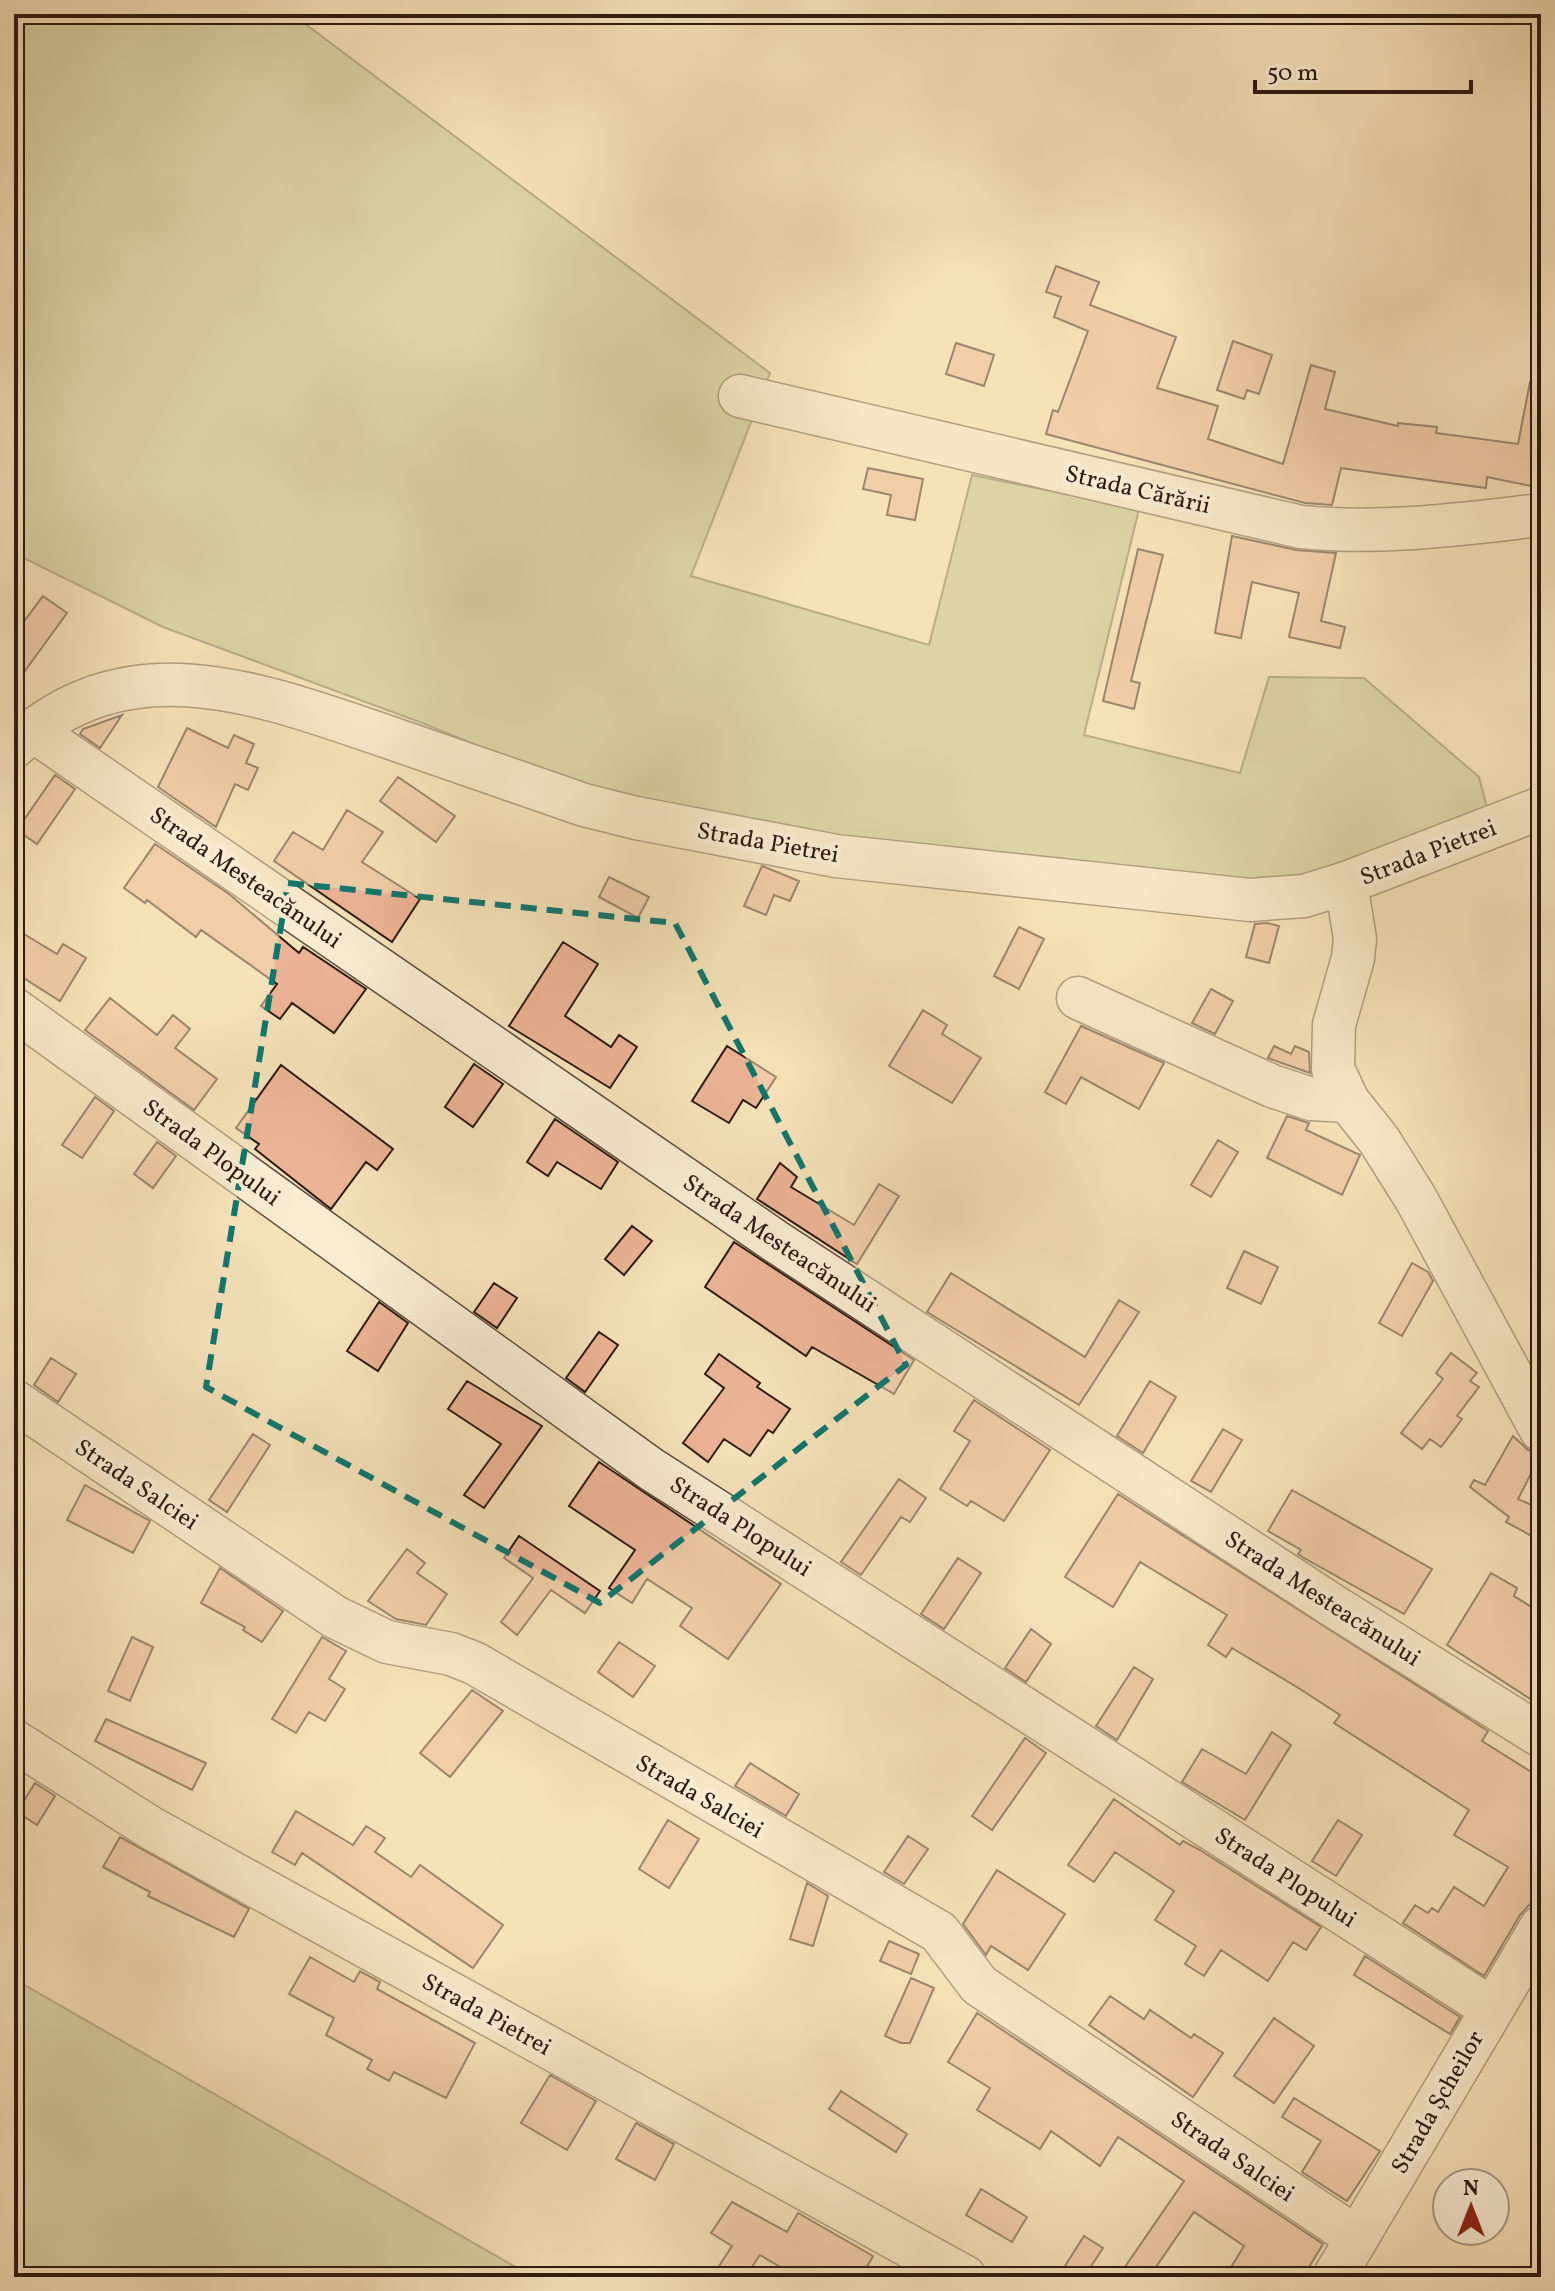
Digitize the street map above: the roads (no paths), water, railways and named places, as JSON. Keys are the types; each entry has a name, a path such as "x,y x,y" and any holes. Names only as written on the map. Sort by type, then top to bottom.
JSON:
{"street":[{"name":"Strada Cărării","path":"740,396 1301,527 1351,532 1404,531 1541,515"},
{"name":"Strada Pietrei","path":"23,739 78,706 123,689 160,683 212,686 279,700 584,805 636,818 836,856 1250,900 1304,896 1346,883 1541,808"},
{"name":"Strada Mesteacănului","path":"23,739 762,1232 1332,1605 1541,1736"},
{"path":"1346,883 1353,919 1353,958 1334,1025 1333,1069 1348,1101 1379,1140 1416,1199 1541,1430"},
{"path":"1078,998 1272,1086 1311,1099 1348,1101"},
{"name":"Strada Plopului","path":"14,1009 651,1469 1492,2009"},
{"name":"Strada Salciei","path":"14,1401 335,1617 387,1642 451,1654 474,1663 642,1763 939,1932 979,1985 1357,2238"},
{"name":"Strada Pietrei","path":"14,1741 151,1828 965,2277"},
{"name":"Strada Șcheilor","path":"1334,2277 1541,1927"}]}
